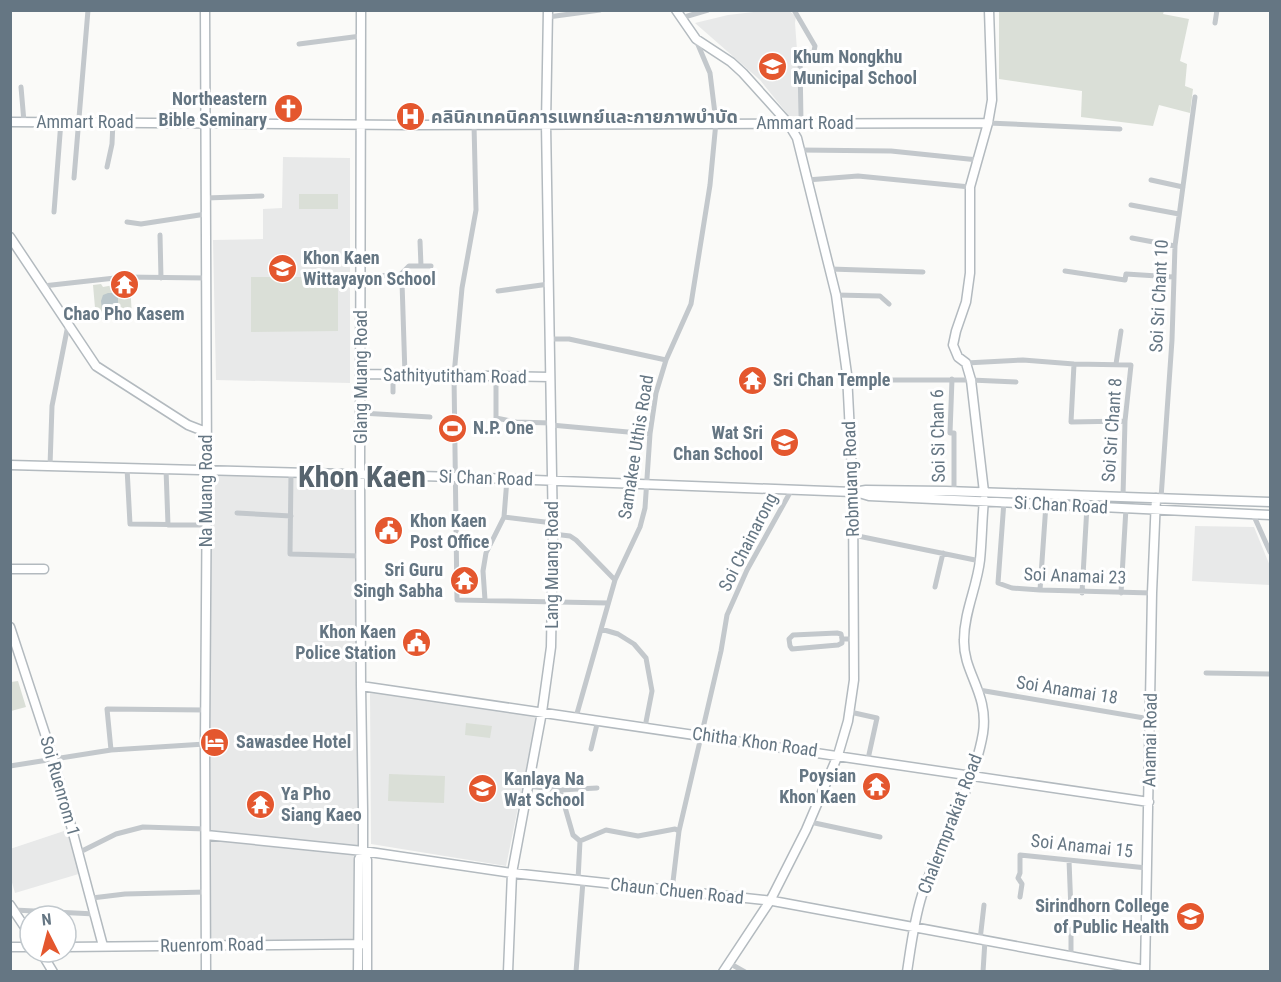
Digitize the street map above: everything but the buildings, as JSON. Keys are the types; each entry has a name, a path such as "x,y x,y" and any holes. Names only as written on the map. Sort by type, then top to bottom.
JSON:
{"street":[{"path":"74,178 88,10"},
{"name":"Na Muang Road","path":"205,10 206,972"},
{"name":"Glang Muang Road","path":"361,10 360,556 363,851 367,860 367,972"},
{"path":"548,14 600,10"},
{"path":"679,14 708,10"},
{"path":"794,10 815,46 814,51 800,58 801,123"},
{"name":"Chalermprakiat Road","path":"907,972 913,928 922,895 970,775 983,734 985,712 967,661 963,642 968,609 980,561 984,496 971,380 966,363 958,357 953,345 966,302 970,273 970,187 992,100 989,10"},
{"path":"1215,23 1217,10"},
{"name":"Lang Muang Road","path":"508,972 512,873 542,712 551,647 553,524 546,124 548,14"},
{"name":"Robmuang Road","path":"679,14 696,39 731,62 743,73 788,123 796,138 836,295 843,331 848,380 853,492 855,639 855,668 850,712 838,755 810,822 770,901 723,972"},
{"path":"299,44 361,36"},
{"name":"Samakee Uthis Road","path":"576,717 615,580 640,527 645,508 650,434 656,393 666,360 691,303 710,185 716,122 710,73 696,39"},
{"path":"21,87 24,122"},
{"name":"Soi Sri Chant 10","path":"1158,498 1172,340 1175,246 1195,97"},
{"path":"54,212 61,121"},
{"path":"107,167 112,144 113,121"},
{"name":"Ammart Road","path":"10,122 988,123"},
{"path":"988,123 1120,129"},
{"path":"474,124 476,210 462,288 454,375 457,600 608,603"},
{"path":"800,150 891,151 978,160"},
{"path":"807,180 858,176 970,187"},
{"path":"1151,180 1183,187"},
{"path":"206,198 262,196"},
{"path":"1131,205 1179,214"},
{"path":"127,222 141,224 206,214"},
{"path":"160,236 161,278"},
{"path":"10,237 96,366 188,425 206,432"},
{"path":"1132,238 1175,246"},
{"path":"420,241 421,266"},
{"path":"361,275 399,276 409,266 431,266"},
{"path":"830,269 923,272"},
{"path":"1065,272 1125,280 1126,274 1173,277"},
{"path":"399,276 402,282 405,375"},
{"path":"43,286 124,277 206,278"},
{"path":"498,291 549,284"},
{"path":"836,295 880,296 889,304"},
{"path":"50,465 52,406 68,325"},
{"path":"966,363 1023,360 1074,364 1116,364 1120,331"},
{"path":"550,339 569,339 666,360"},
{"path":"1074,364 1071,422 1125,421"},
{"name":"Soi Sri Chant 8","path":"1116,364 1131,365 1125,421 1123,496"},
{"name":"Sathityutitham Road","path":"361,374 550,377"},
{"path":"393,375 393,392"},
{"path":"496,376 496,418 516,422 650,434"},
{"path":"848,380 952,379 1016,382"},
{"name":"Soi Si Chan 6","path":"952,379 950,433 954,433 954,491"},
{"path":"361,413 430,417"},
{"name":"Si Chan Road","path":"10,465 792,489 853,492 869,496 984,496 1036,493 1270,502"},
{"path":"127,468 130,524 207,525"},
{"path":"166,469 168,525"},
{"path":"291,473 290,554 360,556"},
{"path":"485,600 483,572 486,553 504,517 507,479"},
{"name":"Soi Chainarong","path":"672,890 679,831 721,651 727,615 747,570 792,489"},
{"name":"Si Chan Road","path":"853,492 866,490 954,491 1004,501 1270,515"},
{"path":"1035,503 1036,493"},
{"name":"Anamai Road","path":"1145,971 1152,593 1155,509 1158,498"},
{"name":"Soi Anamai 23","path":"1004,501 998,583 1012,588 1082,593 1152,593"},
{"path":"1040,590 1046,504"},
{"path":"1082,593 1087,506"},
{"path":"1121,593 1126,508"},
{"path":"237,513 291,516"},
{"path":"1253,514 1270,552"},
{"path":"504,517 553,524"},
{"path":"553,534 570,536 576,540 615,580"},
{"path":"853,535 980,561"},
{"path":"935,587 943,553"},
{"path":"10,569 44,569"},
{"name":"Soi Ruenrom 1","path":"10,627 53,758 80,852 103,946"},
{"path":"601,628 618,634 634,645 646,658 652,691 645,727"},
{"path":"837,633 841,634 842,639 842,643 838,645 792,649 789,643 789,639 793,636 837,633"},
{"path":"842,639 855,639"},
{"path":"1206,673 1270,674"},
{"name":"Chitha Khon Road","path":"361,686 701,734 1149,802"},
{"name":"Soi Anamai 18","path":"979,690 1150,719"},
{"path":"111,750 107,709 205,710"},
{"path":"850,712 877,718 868,759"},
{"path":"591,749 598,720"},
{"path":"10,766 111,750 205,744"},
{"path":"528,786 560,790 597,788"},
{"path":"560,790 573,835 580,841 576,972"},
{"path":"810,822 880,837"},
{"path":"80,852 116,834 143,827 206,832"},
{"path":"580,841 606,830 638,837 675,829 679,831"},
{"name":"Chaun Chuen Road","path":"206,832 363,851 512,873 770,901 1145,971"},
{"name":"Glang Muang Road","path":"358,972 359,859 363,851"},
{"name":"Soi Anamai 15","path":"1020,897 1022,884 1018,878 1020,855 1147,868"},
{"path":"1069,860 1071,911"},
{"path":"92,898 125,894 206,892"},
{"path":"983,972 984,904"},
{"path":"12,907 95,914"},
{"path":"1071,926 1071,956"},
{"name":"Ruenrom Road","path":"78,946 367,944"},
{"path":"729,963 745,972"}],"shaded area":[{"name":"Khum Nongkhu Municipal School","path":"789,11 796,16 798,116 789,116 760,80 695,23 728,15"},
{"path":"999,11 1164,11 1163,14 1189,19 1180,61 1187,64 1185,86 1193,89 1190,113 1159,105 1153,126 1081,117 1082,91 999,79"},
{"name":"Khon Kaen Wittayayon School","path":"283,157 350,158 350,383 216,380 213,240 263,239 263,209 282,208"},
{"path":"299,194 338,194 338,209 299,209"},
{"path":"251,277 338,277 338,331 251,332"},
{"path":"130,282 132,317 96,319 93,285 101,284 103,287"},
{"path":"114,293 118,298 118,308 102,309 103,295"},
{"path":"207,470 360,474 363,810 355,942 206,945"},
{"path":"1195,526 1254,527 1270,566 1270,585 1192,581"},
{"path":"18,681 26,707 11,711 11,682"},
{"name":"Kanlaya Na Wat School","path":"370,692 537,716 506,866 371,844"},
{"path":"466,723 492,726 490,738 465,735"},
{"path":"389,774 445,776 444,803 388,801"},
{"path":"70,829 82,873 15,893 11,879 10,849"}],"place":[{"name":"Khum Nongkhu Municipal School","path":"772,67"},
{"name":"Northeastern Bible Seminary","path":"288,109"},
{"name":"คลินิกเทคนิคการแพทย์และกายภาพบำบัด","path":"410,117"},
{"name":"Khon Kaen Wittayayon School","path":"282,268"},
{"name":"Chao Pho Kasem","path":"124,285"},
{"name":"Sri Chan Temple","path":"752,380"},
{"name":"N.P. One","path":"452,428"},
{"name":"Wat Sri Chan School","path":"784,443"},
{"name":"Khon Kaen Post Office","path":"389,531"},
{"name":"Sri Guru Singh Sabha","path":"464,580"},
{"name":"Khon Kaen Police Station","path":"417,642"},
{"name":"Sawasdee Hotel","path":"215,742"},
{"name":"Poysian Khon Kaen","path":"877,786"},
{"name":"Kanlaya Na Wat School","path":"483,789"},
{"name":"Ya Pho Siang Kaeo","path":"260,804"},
{"name":"Sirindhorn College of Public Health","path":"1190,916"}],"district":[{"name":"Khon Kaen","path":"362,477"}]}
